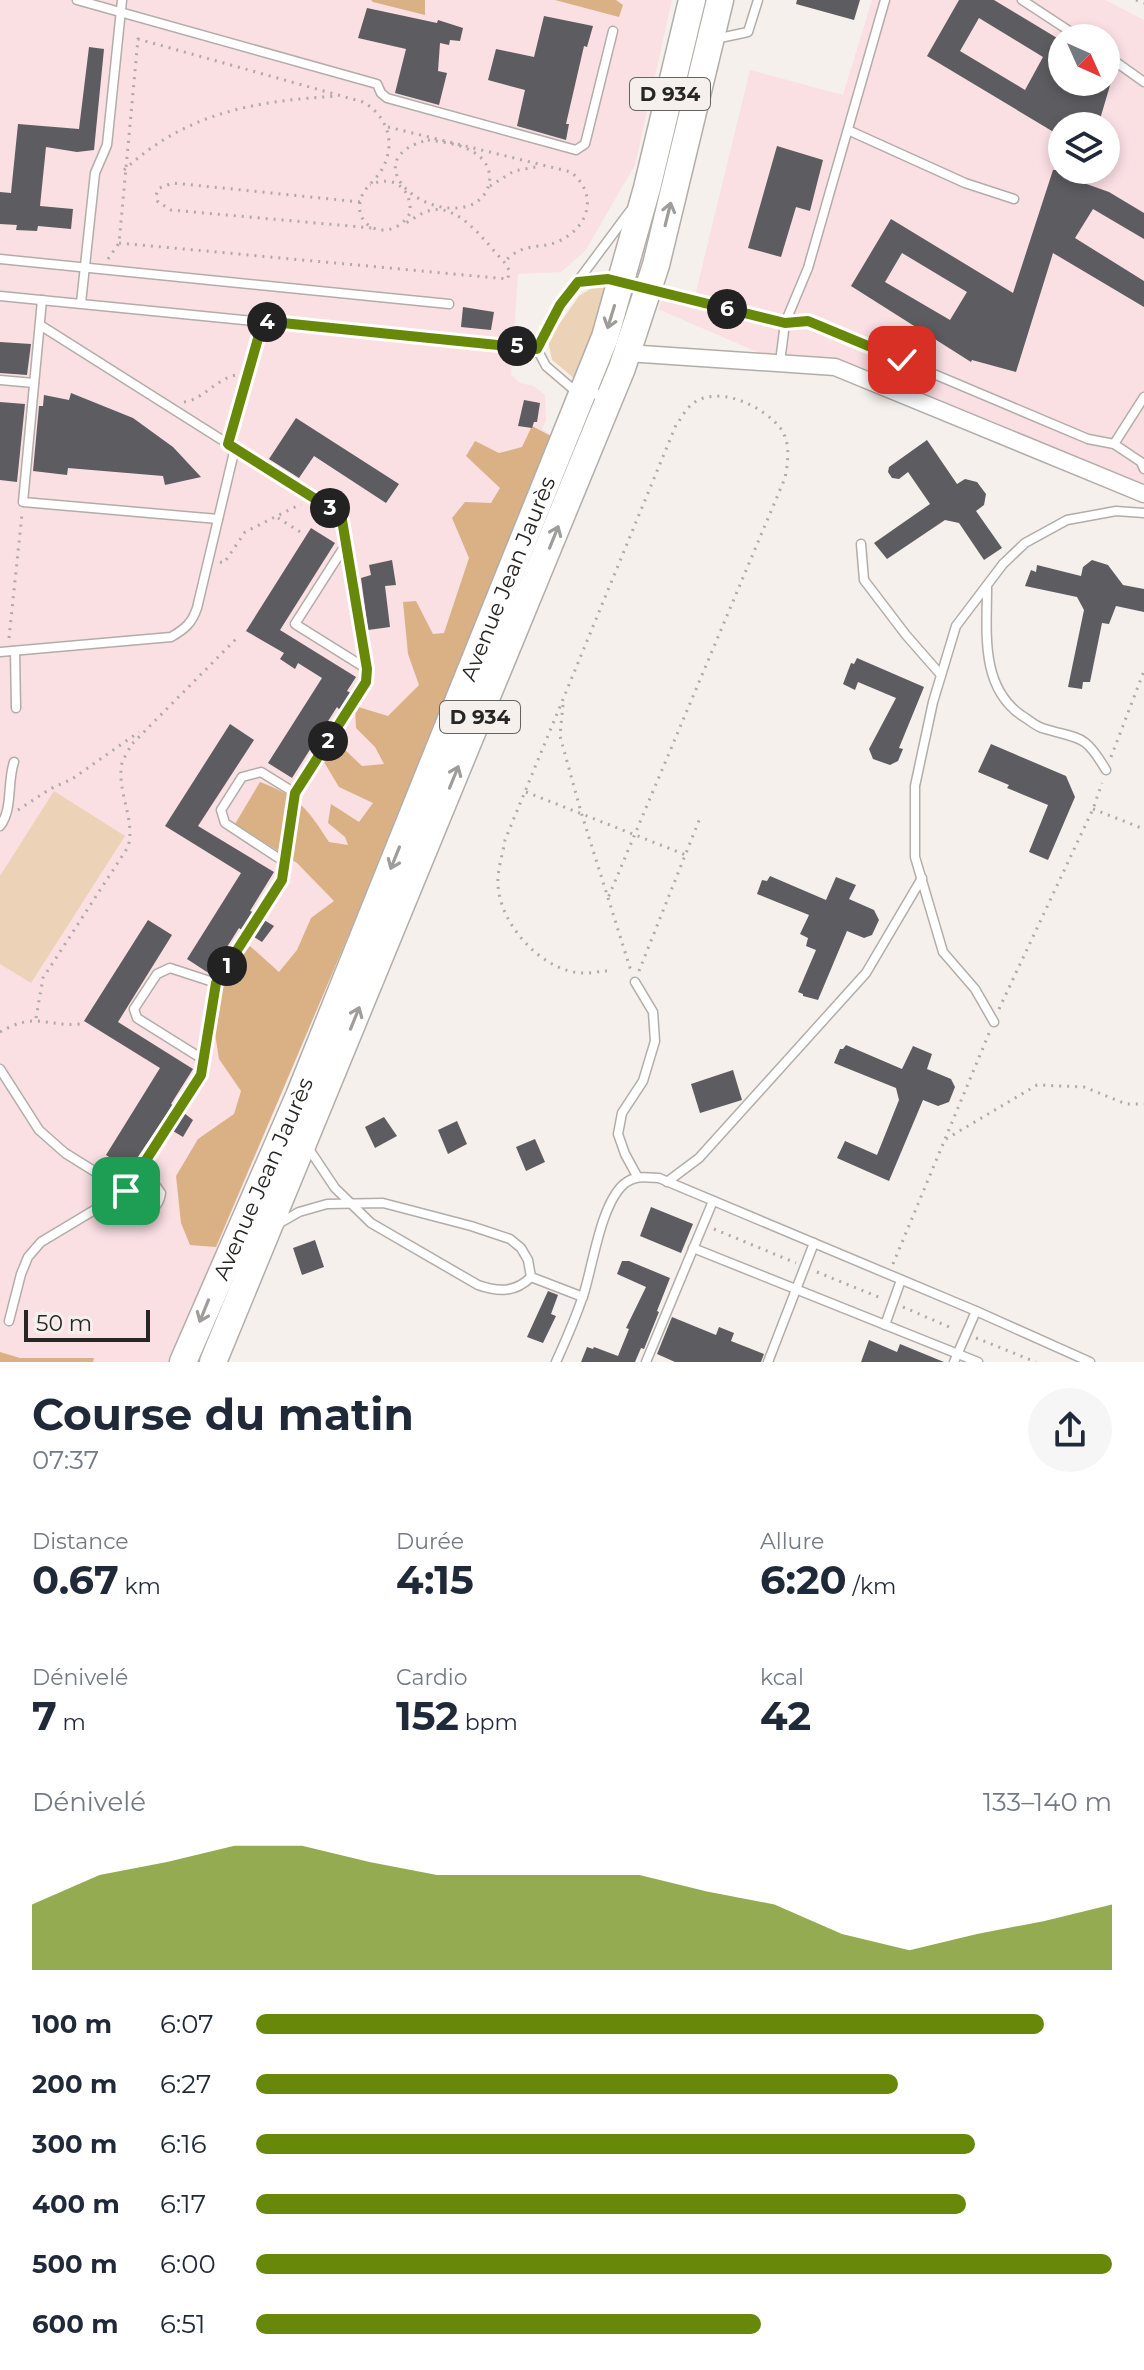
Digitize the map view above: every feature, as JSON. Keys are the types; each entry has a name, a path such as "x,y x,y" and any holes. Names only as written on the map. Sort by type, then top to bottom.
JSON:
{"main road":[{"name":"Avenue Jean Jaurès","path":"183,1362 277,1198 305,1142 613,392 648,289 720,0"},
{"name":"Avenue Jean Jaurès","path":"213,1362 277,1198 333,1010 605,337 647,188 688,3"}],"street":[{"path":"627,353 835,367 1144,494"}],"lane":[{"path":"77,0 377,84 387,98 576,150 585,144 613,31"},
{"path":"81,303 95,173 107,145 122,0"},
{"path":"710,40 748,32 758,0"},
{"path":"780,362 785,323 808,268 850,131 885,0"},
{"path":"1022,0 1059,24"},
{"path":"1120,65 1144,82"},
{"path":"850,131 965,183 1014,199"},
{"path":"537,349 560,305 647,188"},
{"path":"0,259 449,304"},
{"path":"578,282 622,281 785,323 808,321 1088,439 1114,444 1141,462 1144,469"},
{"path":"0,296 537,349"},
{"path":"42,300 23,502 218,519"},
{"path":"16,708 7,652 171,637 193,621 248,374 263,321"},
{"path":"9,1321 28,1257 41,1242 126,1191 201,1075 216,983 282,880 295,793 366,682 367,669 342,520 336,512 40,325"},
{"path":"537,349 546,366 581,396 613,392"},
{"path":"0,380 34,383"},
{"path":"1114,444 1144,397"},
{"path":"994,1022 975,989 943,952 915,857 915,786 941,675 956,626 1003,564 1025,543 1067,520 1116,511 1144,513"},
{"path":"346,544 295,624 367,669"},
{"path":"861,544 864,580 941,675"},
{"path":"987,587 991,679 1012,709 1039,727 1073,734 1091,745 1106,770"},
{"path":"0,826 6,816 9,777 14,762"},
{"path":"286,863 225,823 221,810 242,777 261,772 295,793"},
{"path":"667,1182 699,1158 866,973 922,878"},
{"path":"204,1060 137,1018 134,1009 157,974 170,968 216,983"},
{"path":"635,982 653,1012 655,1041 643,1081 622,1113 618,1134 637,1176"},
{"path":"0,1069 39,1130 65,1153 126,1191 128,1203 138,1211 149,1211 159,1203 161,1193 148,1175 146,1160"},
{"path":"305,1142 335,1188 371,1223 478,1285 507,1290 521,1287 531,1277"},
{"path":"277,1198 307,1163 321,1167"},
{"path":"556,1362 583,1297 600,1234 614,1197 623,1185 637,1176 667,1182 1090,1362"},
{"path":"277,1198 327,1204 383,1203 471,1226 510,1239 521,1248 528,1260 531,1277"},
{"path":"646,1362 713,1201"},
{"path":"768,1362 814,1243"},
{"path":"693,1248 798,1288 956,1358 978,1362"},
{"path":"531,1277 583,1297"},
{"path":"885,1325 901,1280"},
{"path":"956,1358 976,1311"}],"path":[{"path":"1136,0 1144,3"},
{"path":"138,39 343,96 375,108 388,127 387,158 382,171 360,202 366,222 375,229"},
{"path":"124,170 170,134 209,117 292,99 343,96"},
{"path":"388,127 571,172 581,180 588,193 584,219 558,242 519,251 504,262"},
{"path":"397,228 410,213 408,194 395,176 395,164 401,152 413,144 428,140 453,144 476,153 490,174 490,186"},
{"path":"360,202 173,183 159,188 156,195 158,202 171,210 385,231 430,210 467,207 482,198 490,186 514,171 548,166"},
{"path":"119,243 508,279 509,270 504,262 464,221 416,198 390,181 370,185"},
{"path":"163,403 188,402 231,375 248,374"},
{"path":"607,971 582,973 564,969 540,955 520,937 503,911 497,883 505,840 676,425 693,403 719,396 744,401 765,414 782,431 789,454 785,478 608,898"},
{"path":"209,560 224,563 245,532 278,518 313,497"},
{"path":"7,652 23,502"},
{"path":"278,518 305,535"},
{"path":"36,1018 43,978 128,847 132,833 122,763 131,745 237,638"},
{"path":"888,1274 994,1022 1093,809 1144,671"},
{"path":"564,699 560,736 635,982"},
{"path":"6,816 72,779 146,728"},
{"path":"526,792 686,855"},
{"path":"1093,809 1144,829"},
{"path":"635,982 700,818"},
{"path":"0,1032 36,1018 65,1025 80,1024"},
{"path":"944,1141 993,1108 1037,1085 1084,1087 1126,1104 1144,1104"},
{"path":"703,1224 1036,1362"}],"shaded area":[{"path":"0,0 672,0 635,165 585,251 561,272 518,274 511,375 545,395 546,420 542,429 552,436 349,934 217,1247 175,1362 0,1362"},
{"path":"371,0 425,0 425,15 373,2"},
{"path":"555,0 616,0 623,5 619,17"},
{"path":"872,0 1105,0 1144,20 1144,487 835,367 780,362 658,309 668,289 694,300 750,70 843,95"},
{"path":"595,286 607,288 598,325 575,379 552,360 548,340 579,296"},
{"path":"532,426 551,436 349,934 216,1247 190,1245 181,1223 176,1176 198,1139 234,1114 241,1091 219,1059 213,1021 228,970 250,946 279,972 297,950 311,918 334,901 297,863 235,824 260,782 301,805 329,842 348,845 345,837 328,823 331,804 359,822 373,803 339,787 324,762 343,748 362,766 384,764 375,747 356,728 355,706 388,716 419,685 408,654 403,602 416,601 433,634 444,633 469,558 452,518 465,502 491,503 500,488 466,456 475,441 499,453 522,447"},
{"path":"54,791 125,836 31,983 0,964 0,876"},
{"path":"0,1352 20,1358 94,1358 93,1362 0,1362"}],"building":[{"path":"797,0 860,0 854,20 796,4"},
{"path":"959,0 994,0 1048,33 1048,96 1107,96 1102,112 1048,112 1048,129 927,56","holes":["979,18 1043,57 1025,90 960,51"]},
{"path":"367,8 437,23 438,20 463,28 460,41 450,40 449,45 440,43 438,71 447,73 439,105 395,93 406,49 358,38"},
{"path":"544,16 593,26 587,47 584,46 566,124 569,124 566,140 517,126 525,90 488,80 496,49 534,57"},
{"path":"89,47 104,49 94,150 77,152 46,147 40,206 73,209 71,229 38,226 37,231 16,230 17,225 0,224 0,192 11,193 18,124 79,129"},
{"path":"777,146 823,160 810,211 796,207 781,257 748,248"},
{"path":"1048,184 1087,184 1109,192 1144,213 1144,239 1093,209 1075,238 1144,281 1144,307 1053,253 1016,372 971,362 851,286 891,219 1013,293","holes":["902,253 967,292 950,320 885,282"]},
{"path":"463,307 494,312 491,330 461,327"},
{"path":"0,342 31,344 27,375 0,373"},
{"path":"71,393 133,418 173,447 201,477 165,485 163,476 68,468 67,475 33,471 39,406 43,406 44,395 69,400"},
{"path":"524,400 540,403 537,422 532,428 518,426"},
{"path":"0,402 25,404 17,482 0,480"},
{"path":"296,418 399,484 386,503 314,456 299,478 269,459"},
{"path":"927,440 957,484 965,479 977,482 986,494 984,505 976,511 1002,548 984,560 959,523 945,520 887,559 874,543 930,504 908,472 899,479 892,478 888,472 889,467"},
{"path":"311,528 335,543 280,630 356,677 347,691 351,693 340,710 337,707 292,778 268,763 322,678 298,663 295,669 280,659 284,653 246,631"},
{"path":"392,560 396,585 385,586 390,627 368,630 361,578 371,575 369,565"},
{"path":"1092,560 1108,565 1123,585 1144,589 1144,612 1116,606 1109,624 1102,623 1090,682 1083,682 1082,689 1068,687 1084,610 1077,597 1025,586 1031,570 1036,572 1037,565 1081,576 1083,567"},
{"path":"857,658 924,687 899,748 903,749 898,761 890,765 873,759 869,749 896,698 858,682 855,690 843,684 851,663 854,664"},
{"path":"230,724 254,740 198,826 274,872 242,930 239,928 210,974 187,959 241,873 165,826"},
{"path":"991,744 1066,776 1075,797 1048,860 1029,852 1048,805 978,772"},
{"path":"770,876 826,900 836,877 856,885 849,899 874,910 879,920 872,935 864,938 847,931 818,1000 798,992 816,950 806,946 808,938 800,934 809,915 757,894 762,880 767,881"},
{"path":"148,920 172,935 118,1022 193,1069 129,1170 106,1155 160,1068 84,1021"},
{"path":"264,920 274,926 262,942 254,937"},
{"path":"846,1045 902,1069 913,1046 932,1054 927,1069 951,1079 955,1087 949,1102 938,1106 923,1100 889,1181 837,1158 845,1141 877,1155 899,1100 896,1088 834,1063 840,1049"},
{"path":"733,1070 742,1100 700,1113 691,1084"},
{"path":"184,1113 193,1120 183,1137 173,1131"},
{"path":"384,1117 397,1136 375,1148 365,1127"},
{"path":"457,1121 467,1144 448,1154 438,1130"},
{"path":"535,1139 545,1162 526,1171 516,1147"},
{"path":"651,1207 693,1224 681,1253 640,1236"},
{"path":"315,1240 324,1267 302,1275 293,1248"},
{"path":"622,1261 670,1278 644,1349 641,1348 635,1362 581,1362 587,1347 618,1356 629,1329 626,1328 646,1287 617,1274"},
{"path":"548,1291 558,1295 551,1314 556,1316 543,1343 527,1337"},
{"path":"672,1317 716,1335 719,1327 734,1333 731,1341 764,1354 761,1362 675,1362 657,1354"},
{"path":"869,1340 897,1352 900,1344 944,1362 861,1362"}],"route":[{"path":"126,1191 201,1075 216,983 282,880 295,793 366,682 367,669 342,520 336,512 228,444 263,321 537,349 544,331 578,282 608,279 785,323 808,321 902,360"}]}
